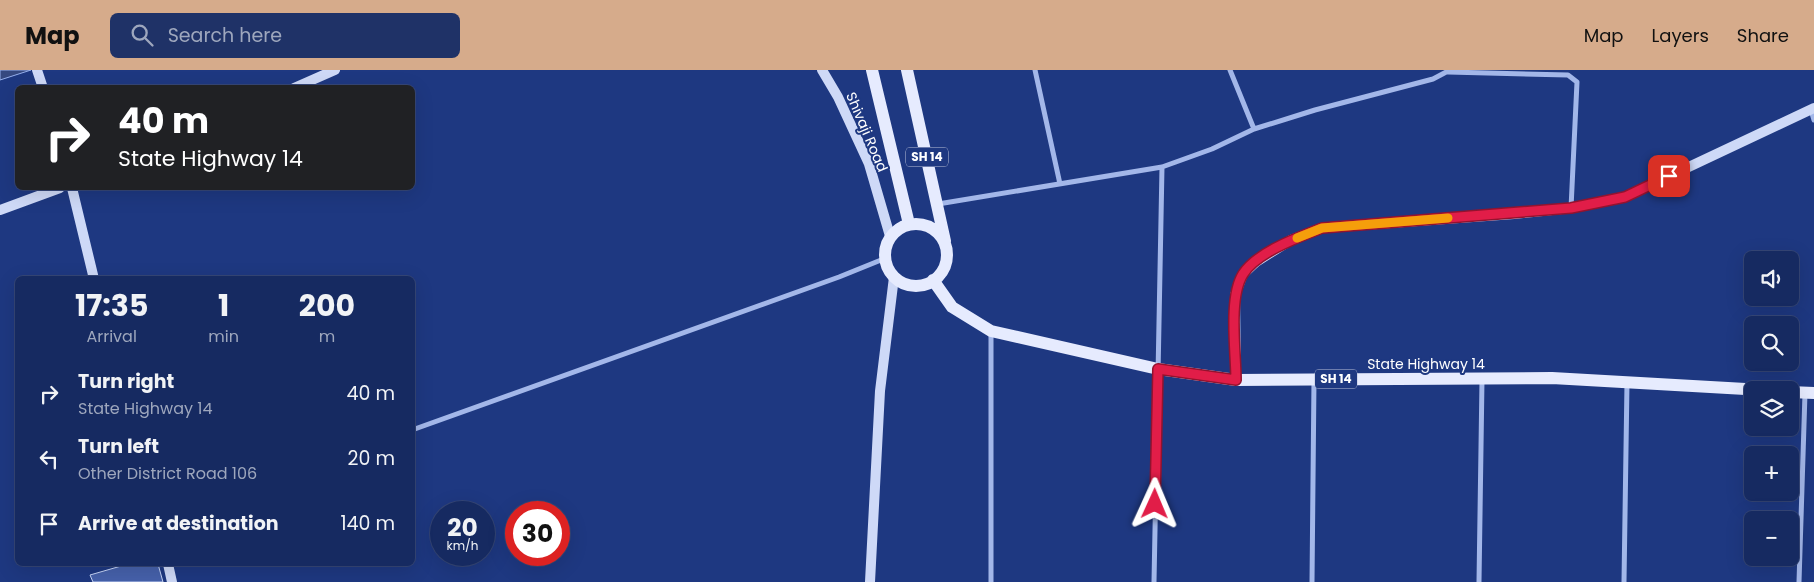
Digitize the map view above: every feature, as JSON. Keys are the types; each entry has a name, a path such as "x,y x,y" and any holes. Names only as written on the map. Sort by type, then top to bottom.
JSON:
{"main road":[{"name":"SH 14","path":"872,70 908,224"},
{"name":"SH 14","path":"907,70 938,204 945,244"},
{"path":"908,224 931,227 945,244 946,264 941,273 923,285 913,286 894,277 888,268 886,258 890,236 908,224"},
{"name":"State Highway 14","path":"933,280 952,307 991,331 1158,369 1236,380 1552,378 1744,389"}],"street":[{"path":"37,70 42,85"},
{"path":"301,85 334,70"},
{"name":"Shivaji Road","path":"822,70 838,97 869,164 890,236"},
{"path":"1035,70 1060,184"},
{"path":"1230,70 1254,129"},
{"path":"938,204 1162,166 1212,149 1254,129 1315,110 1433,79 1449,71 1568,75 1574,78 1577,82 1571,208"},
{"path":"1236,380 1236,296 1243,274 1256,262 1291,240 1322,228 1571,208 1625,197 1812,109 1814,120"},
{"path":"1154,582 1162,166"},
{"path":"0,210 55,190"},
{"path":"72,190 93,276"},
{"path":"415,429 839,277 886,258"},
{"path":"870,582 880,390 894,277"},
{"path":"991,331 991,582"},
{"path":"1479,582 1482,378"},
{"path":"1312,582 1314,380"},
{"path":"1624,582 1627,382"},
{"path":"1799,582 1810,393"},
{"path":"168,566 172,582"}],"water":[{"path":"0,70 31,70 0,80"}],"building":[{"path":"121,566 159,566 163,582 93,582 90,575"}],"slow traffic":[{"path":"1297,238 1322,228 1448,218"}],"route":[{"path":"1155,504 1158,369 1236,380 1236,296 1243,274 1256,262 1291,240 1322,228 1571,208 1625,197 1669,176"}]}
